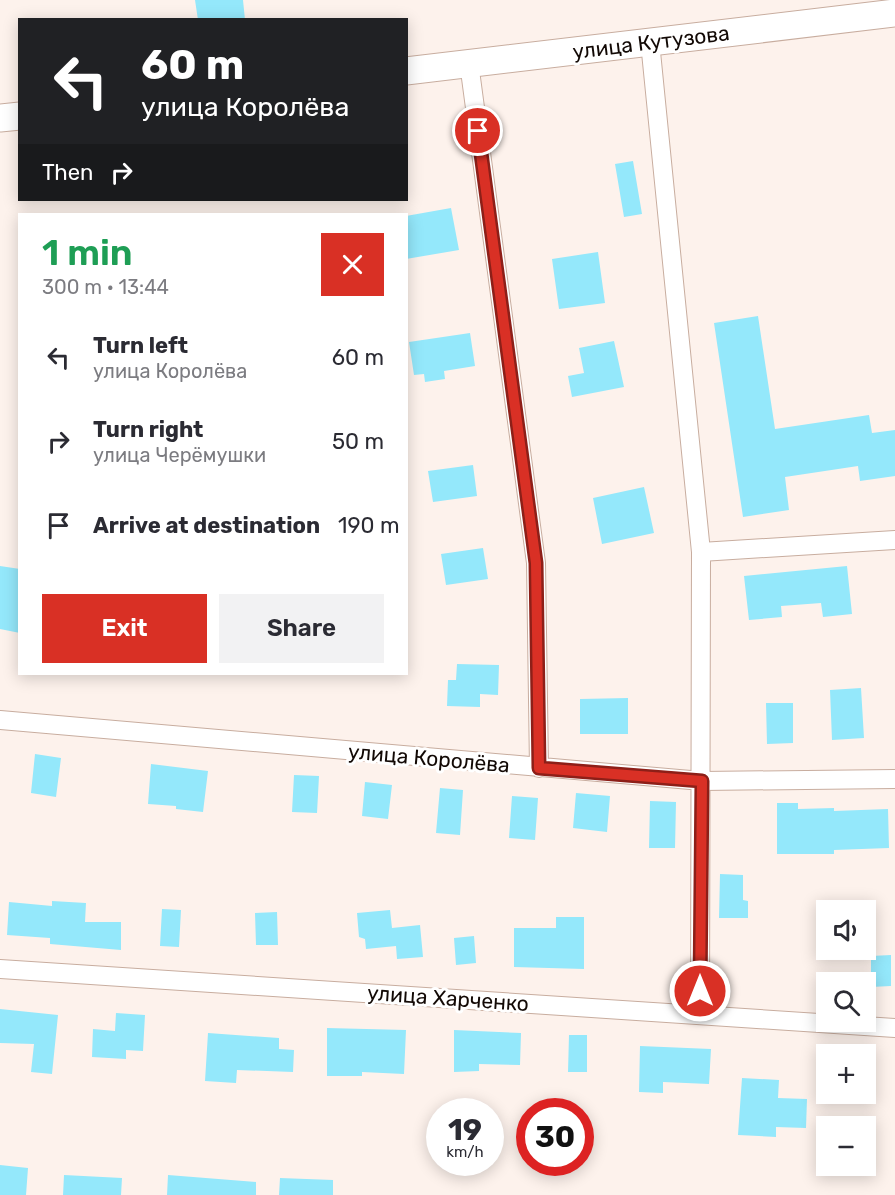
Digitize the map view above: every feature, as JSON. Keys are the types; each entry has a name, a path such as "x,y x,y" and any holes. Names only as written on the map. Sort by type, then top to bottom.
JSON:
{"main road":[{"name":"улица Кутузова","path":"408,70 895,13"},
{"path":"0,118 18,116"}],"street":[{"path":"650,42 701,552 700,1014"},
{"path":"469,63 536,563 539,768"},
{"path":"701,552 895,540"},
{"name":"улица Королёва","path":"0,720 702,781 895,779"},
{"name":"улица Харченко","path":"0,969 895,1028"}],"building":[{"path":"195,0 243,0 245,18 198,18"},
{"path":"633,161 642,214 624,217 615,164"},
{"path":"451,208 459,250 408,259 408,216"},
{"path":"598,252 605,303 559,309 552,259"},
{"path":"758,316 775,429 869,415 872,433 895,430 895,476 860,481 858,466 785,477 789,510 743,517 714,323"},
{"path":"470,333 475,366 444,371 445,379 425,382 424,374 414,375 409,342"},
{"path":"614,341 624,387 572,397 568,376 584,373 579,348"},
{"path":"473,465 477,496 433,502 428,471"},
{"path":"644,487 654,533 602,544 593,498"},
{"path":"483,548 488,579 446,585 441,554"},
{"path":"0,566 18,569 18,633 0,629"},
{"path":"847,566 852,614 823,617 821,603 781,606 782,617 749,620 744,576"},
{"path":"457,664 499,665 498,695 480,694 480,707 447,706 448,680 456,680"},
{"path":"861,688 864,738 832,740 830,690"},
{"path":"628,698 628,734 580,734 580,699"},
{"path":"766,703 793,703 793,743 767,744"},
{"path":"35,754 61,758 56,797 31,793"},
{"path":"151,764 208,771 203,812 176,809 176,806 148,804"},
{"path":"294,775 319,776 317,813 292,812"},
{"path":"365,782 392,785 388,819 362,816"},
{"path":"440,788 463,790 460,835 436,833"},
{"path":"576,793 610,796 607,832 573,828"},
{"path":"512,796 538,798 535,840 509,838"},
{"path":"650,801 676,802 675,848 649,848"},
{"path":"777,803 798,803 798,809 834,808 834,811 888,809 889,848 834,850 834,854 777,854"},
{"path":"720,874 743,875 743,900 748,901 748,918 719,918"},
{"path":"52,901 86,903 85,922 121,922 121,950 50,944 50,938 7,935 9,902 52,906"},
{"path":"162,909 181,910 179,947 160,946"},
{"path":"390,910 392,928 420,925 423,957 397,959 396,946 366,949 365,939 359,937 357,913"},
{"path":"277,912 278,945 256,945 255,913"},
{"path":"556,917 584,917 584,969 514,967 514,928 556,928"},
{"path":"474,936 476,963 456,965 454,938"},
{"path":"891,955 891,986 876,987 876,972 871,972 871,960 876,960 876,956"},
{"path":"0,1009 58,1015 52,1074 31,1072 34,1044 0,1043"},
{"path":"116,1013 145,1015 143,1051 126,1050 126,1059 92,1057 93,1029 115,1031"},
{"path":"327,1028 406,1030 404,1074 362,1072 362,1076 327,1076"},
{"path":"454,1030 521,1033 520,1065 479,1064 479,1071 454,1072"},
{"path":"208,1033 279,1038 279,1049 294,1050 293,1072 237,1070 236,1083 205,1081"},
{"path":"569,1035 587,1035 587,1072 568,1072"},
{"path":"640,1046 711,1049 709,1084 663,1082 663,1093 639,1092"},
{"path":"742,1078 779,1080 778,1098 807,1099 806,1128 776,1127 776,1137 738,1135"},
{"path":"0,1165 28,1168 26,1195 0,1195"},
{"path":"64,1175 122,1178 121,1195 63,1195"},
{"path":"168,1175 256,1182 256,1195 167,1195"},
{"path":"280,1178 333,1180 333,1195 279,1195"}],"route":[{"path":"478,131 536,563 539,768 702,781 700,991"}]}
